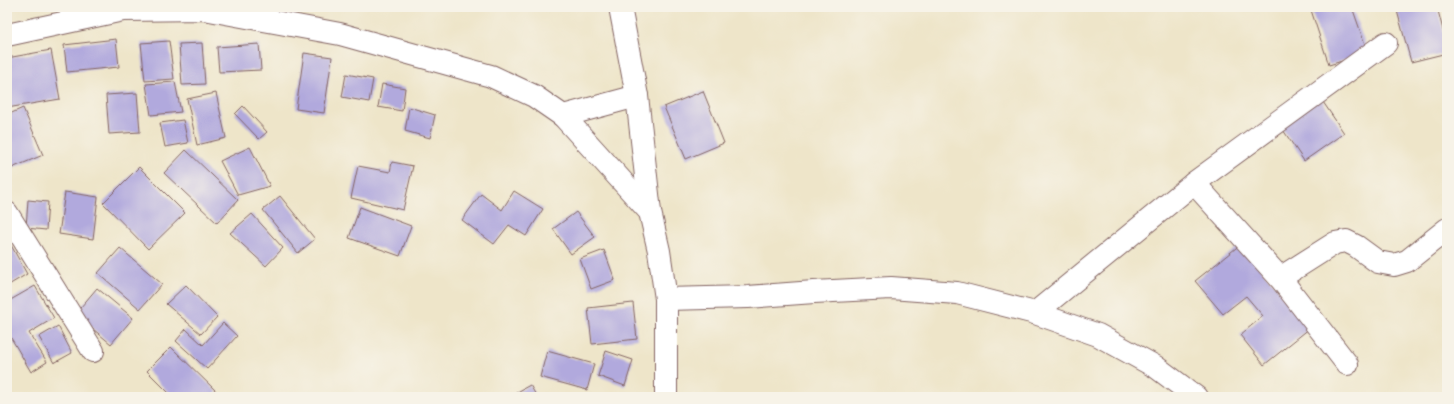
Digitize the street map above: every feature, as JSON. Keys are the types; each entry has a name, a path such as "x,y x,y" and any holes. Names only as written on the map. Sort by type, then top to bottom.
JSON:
{"street":[{"path":"620,7 637,96 650,212 659,252 666,299 666,397"},
{"path":"7,35 123,10 204,9 340,34 491,76 534,96 563,116 650,212"},
{"path":"1035,313 1194,183 1386,43"},
{"path":"563,116 637,96"},
{"path":"1194,183 1280,278 1347,364"},
{"path":"7,213 93,351"},
{"path":"1280,278 1334,243 1346,241 1356,246 1378,262 1394,265 1407,261 1447,229"},
{"path":"666,299 748,297 891,288 957,293 1035,313 1098,335 1156,367 1196,397"}],"building":[{"path":"1310,7 1352,7 1368,53 1329,65"},
{"path":"1396,7 1437,7 1447,45 1447,53 1411,62"},
{"path":"116,39 119,67 67,72 64,45"},
{"path":"169,41 174,79 145,81 141,43"},
{"path":"202,43 205,84 182,85 179,44"},
{"path":"259,44 261,70 219,72 217,47"},
{"path":"51,50 60,99 7,108 7,58"},
{"path":"304,53 332,57 324,113 296,109"},
{"path":"346,74 373,79 369,102 342,97"},
{"path":"175,82 181,112 151,115 146,84"},
{"path":"382,84 405,88 402,111 378,107"},
{"path":"703,91 724,143 686,159 664,107"},
{"path":"137,93 140,132 109,134 106,95"},
{"path":"216,93 226,138 197,145 187,99"},
{"path":"1319,96 1344,133 1304,161 1279,124"},
{"path":"243,106 267,132 259,139 235,114"},
{"path":"409,107 435,115 430,138 405,131"},
{"path":"23,108 43,155 7,170 7,115"},
{"path":"183,120 188,143 165,147 160,123"},
{"path":"250,147 270,186 238,195 220,161"},
{"path":"186,150 238,200 217,223 164,173"},
{"path":"392,162 413,166 403,210 351,198 358,166 390,172"},
{"path":"139,167 185,213 148,249 103,203"},
{"path":"514,191 543,209 526,236 509,225 494,244 462,220 481,194 502,210"},
{"path":"65,192 98,197 93,239 59,234"},
{"path":"280,196 315,239 298,253 263,210"},
{"path":"28,200 48,202 46,230 26,228"},
{"path":"360,207 411,226 400,256 349,238"},
{"path":"576,212 595,237 571,254 553,229"},
{"path":"252,214 283,248 266,266 230,233"},
{"path":"7,238 27,274 7,286"},
{"path":"1241,244 1310,328 1264,365 1240,335 1263,316 1246,296 1223,314 1195,281"},
{"path":"120,248 162,284 140,309 98,273"},
{"path":"604,250 615,280 591,289 580,259"},
{"path":"186,285 217,317 201,334 166,304"},
{"path":"35,286 54,318 29,333 47,362 31,372 7,331 7,302"},
{"path":"97,288 133,318 111,344 75,314"},
{"path":"633,303 637,339 592,344 588,308"},
{"path":"223,323 237,336 207,369 176,341 186,329 203,345"},
{"path":"58,326 72,353 54,363 39,337"},
{"path":"171,347 217,392 211,397 173,397 147,371"},
{"path":"547,351 594,364 587,390 540,377"},
{"path":"606,351 633,360 625,386 598,376"},
{"path":"530,385 537,397 508,397"}]}
